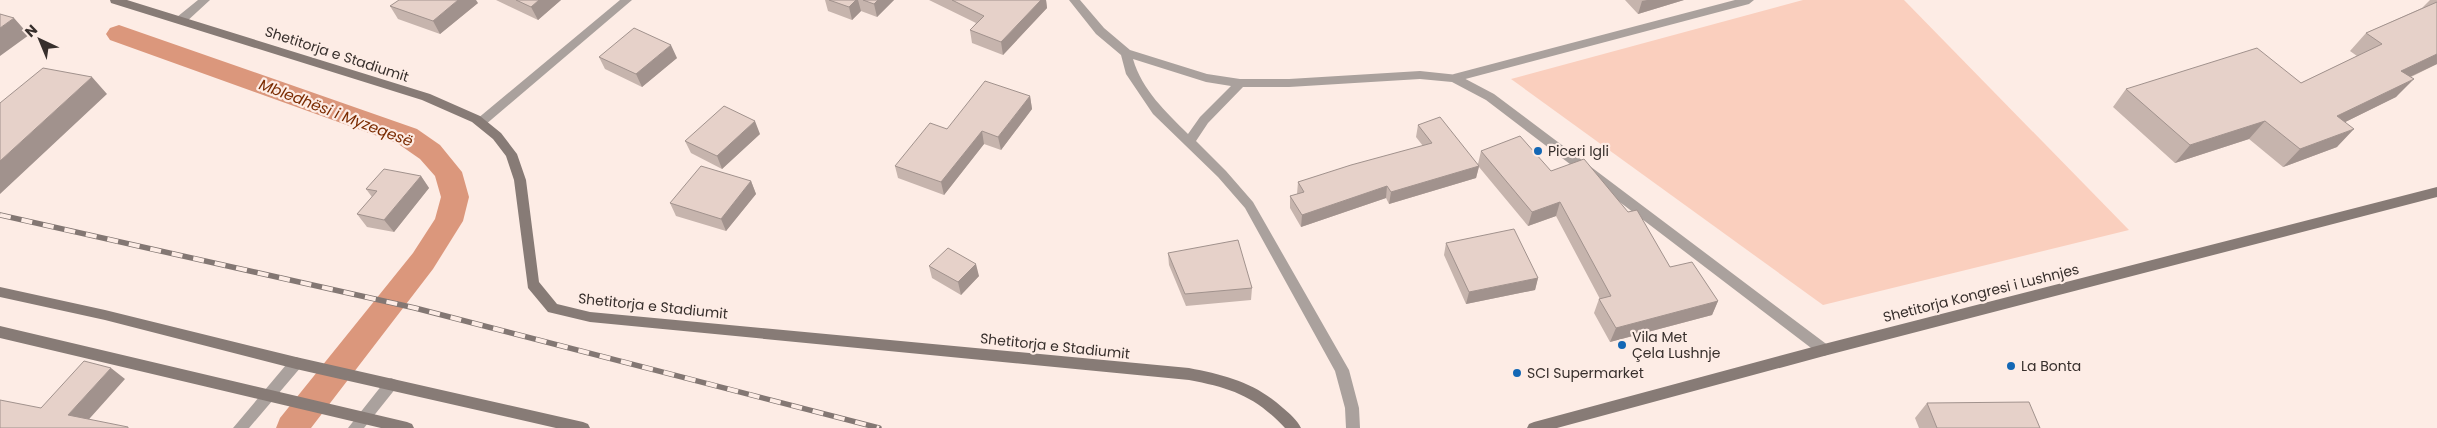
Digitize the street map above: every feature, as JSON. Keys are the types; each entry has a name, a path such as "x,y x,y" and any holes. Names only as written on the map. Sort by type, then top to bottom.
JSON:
{"main road":[{"name":"Shetitorja e Stadiumit","path":"115,0 426,98 481,122 497,136 511,154 520,180 533,284 553,308 590,317 1189,374 1231,382 1251,390 1276,408 1294,428"},
{"name":"Shetitorja Kongresi i Lushnjes","path":"1534,428 1824,350 2437,192"},
{"path":"0,292 105,315 296,363 366,377 583,428"},
{"path":"0,332 334,410 359,423 407,428"}],"street":[{"path":"181,20 205,0"},
{"path":"481,122 627,0"},
{"path":"1074,0 1100,31 1126,53 1206,78 1240,83 1289,83 1420,75 1454,78 1749,0"},
{"path":"1126,53 1132,74 1157,112 1235,188 1268,238 1342,370 1352,408 1353,428"},
{"path":"1454,78 1490,97 1824,350"},
{"path":"1188,143 1204,120 1240,83"},
{"path":"240,428 296,363"},
{"path":"359,423 390,384"}],"shaded area":[{"path":"1803,0 1904,0 2129,230 1823,305 1511,79"}],"building":[{"path":"399,0 458,0 433,21 390,6"},
{"path":"516,0 539,0 531,7"},
{"path":"829,0 856,0 849,7"},
{"path":"863,0 878,0 874,4"},
{"path":"952,0 1041,0 1001,42 970,30 984,16"},
{"path":"2437,2 2437,54 2401,71 2414,79 2337,116 2354,129 2300,149 2265,121 2190,145 2126,89 2257,48 2301,83 2382,44 2366,33"},
{"path":"0,14 14,18 0,28"},
{"path":"634,28 671,45 636,74 599,57"},
{"path":"43,68 92,77 0,161 0,103"},
{"path":"985,81 1030,96 998,137 982,131 941,182 895,166 930,123 947,129"},
{"path":"724,106 755,121 717,156 685,141"},
{"path":"1440,117 1479,166 1391,192 1387,186 1302,215 1290,196 1304,192 1298,182 1351,165 1432,143 1418,125"},
{"path":"1520,136 1551,171 1584,159 1628,212 1637,210 1670,267 1692,262 1718,301 1616,328 1599,299 1611,296 1560,202 1532,212 1481,151"},
{"path":"701,166 751,181 721,219 670,203"},
{"path":"384,169 421,176 384,220 357,214 377,191 366,189"},
{"path":"1514,229 1538,278 1469,292 1446,243"},
{"path":"1238,240 1252,288 1185,294 1168,253"},
{"path":"948,248 976,264 958,282 929,266"},
{"path":"84,361 111,368 68,415 128,428 0,428 0,400 41,408"},
{"path":"2029,402 2040,428 1937,428 1927,403"}],"waterway":[{"name":"Mbledhësi i Myzeqesë","path":"119,34 407,136 430,152 448,172 455,197 449,221 423,261 292,428"}],"railway":[{"path":"0,215 415,308 879,428"}],"place":[{"name":"Piceri Igli","path":"1538,151"},
{"name":"Vila Met Çela Lushnje","path":"1622,345"},
{"name":"La Bonta","path":"2011,366"},
{"name":"SCI Supermarket","path":"1517,373"}]}
